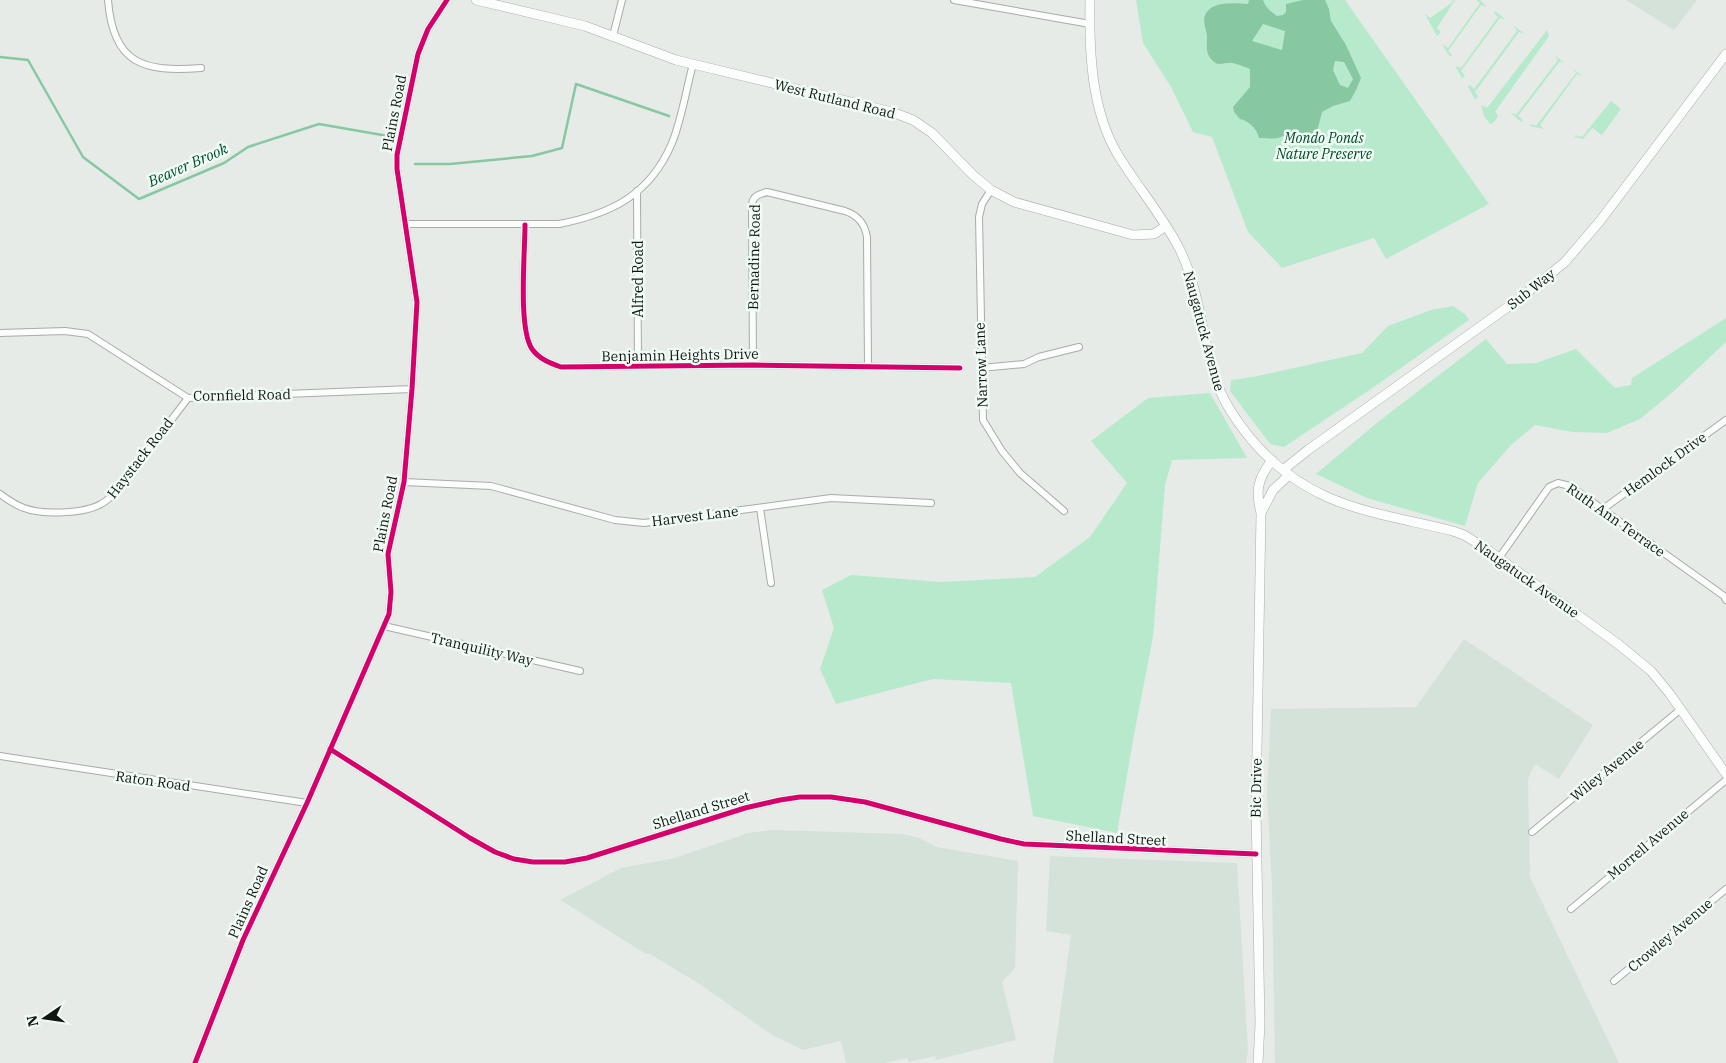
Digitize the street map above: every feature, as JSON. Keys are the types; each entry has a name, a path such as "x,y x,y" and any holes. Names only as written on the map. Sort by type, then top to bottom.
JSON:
{"main road":[{"name":"West Rutland Road","path":"476,0 585,26 654,53 693,64 904,116 932,133 973,175 991,190 1014,202 1126,234 1151,235 1166,226"},
{"name":"Naugatuck Avenue","path":"1090,0 1094,74 1101,115 1106,131 1122,160 1179,248 1192,280 1219,390 1229,409 1242,427 1286,473 1320,494 1353,508 1446,529 1464,535 1498,558 1630,653 1663,684 1726,774"},
{"name":"Sub Way","path":"1286,473 1308,450 1523,296 1565,262 1600,221 1726,54"},
{"name":"Bic Drive","path":"1258,1063 1260,1023 1256,854 1261,513 1258,500 1259,481 1262,473 1272,460"},
{"name":"Bic Drive","path":"1261,513 1273,490 1286,473"}],"street":[{"path":"108,0 110,15 117,38 125,52 134,60 142,65 158,69 202,68"},
{"name":"Plains Road","path":"195,1063 203,1047 243,940 307,803 389,614 391,604 388,554 404,482 417,302 396,169 412,74 422,40 447,0"},
{"path":"613,36 622,0"},
{"path":"954,0 1090,24"},
{"path":"406,224 559,224 581,220 618,205 638,191 652,176 666,156 672,141 693,64"},
{"name":"Narrow Lane","path":"991,190 982,204 979,217 983,420 1002,451 1020,473 1064,511"},
{"name":"Alfred Road","path":"638,191 638,366"},
{"name":"Bernadine Road","path":"753,365 752,200 757,195 766,192 845,211 854,215 861,222 867,237 868,365"},
{"name":"Benjamin Heights Drive","path":"526,225 525,330 532,350 540,358 561,367 868,365 960,368"},
{"name":"Cornfield Road","path":"0,333 80,331 88,334 188,398 412,388"},
{"path":"981,368 1024,364 1039,357 1079,346"},
{"name":"Haystack Road","path":"0,494 24,508 39,511 88,510 101,505 121,486 188,398"},
{"name":"Hemlock Drive","path":"1604,509 1726,420"},
{"name":"Harvest Lane","path":"404,482 491,486 615,520 635,522 654,522 831,498 931,503"},
{"name":"Ruth Ann Terrace","path":"1498,558 1553,484 1566,484 1604,509 1725,597"},
{"path":"760,508 771,582"},
{"name":"Tranquility Way","path":"384,626 580,671"},
{"name":"Wiley Avenue","path":"1532,832 1681,709"},
{"name":"Shelland Street","path":"330,749 481,845 514,859 533,862 565,862 587,858 745,808 780,800 816,797 865,802 1001,840 1024,844 1256,854"},
{"name":"Raton Road","path":"0,756 307,803"},
{"name":"Morrell Avenue","path":"1570,909 1726,780"},
{"name":"Crowley Avenue","path":"1614,981 1726,889"}],"shaded area":[{"path":"1249,0 1263,0 1268,9 1277,16 1283,15 1286,12 1286,4 1303,0 1325,0 1331,21 1346,45 1361,78 1350,101 1333,106 1322,112 1317,132 1306,139 1299,135 1293,137 1288,133 1277,138 1259,138 1254,129 1234,112 1233,107 1250,87 1250,69 1232,63 1218,64 1209,55 1204,22 1206,14 1210,9 1222,4 1248,4","holes":["1263,24 1285,31 1282,50 1252,41","1335,61 1344,62 1353,79 1348,88 1340,85 1333,70"]},
{"path":"1626,0 1697,0 1674,30"},
{"path":"1464,639 1593,725 1559,779 1535,764 1530,774 1528,780 1530,877 1619,1063 1275,1063 1272,886 1267,793 1271,709 1416,707"},
{"path":"773,830 902,834 919,838 937,847 1018,861 1015,968 1002,982 1016,1040 936,1060 935,1056 909,1062 907,1058 885,1063 846,1063 841,1041 803,1050 772,1035 701,985 650,954 646,954 560,900 621,868 675,858 748,833"},
{"path":"1050,856 1237,863 1248,1051 1246,1063 1053,1063 1071,935 1046,931"}],"green space":[{"name":"Mondo Ponds Nature Preserve","path":"1136,0 1345,0 1489,204 1386,259 1374,238 1282,268 1248,232 1212,137 1193,132 1171,87 1143,43"},
{"path":"1452,0 1455,0 1437,28 1441,32 1437,36 1425,14 1430,18 1453,2"},
{"path":"1476,0 1480,0 1487,7 1481,5 1448,51 1452,55 1450,57 1442,44 1448,48 1480,3"},
{"path":"1495,11 1506,20 1500,18 1461,71 1465,76 1462,78 1455,66 1461,68 1498,17 1494,13"},
{"path":"1513,25 1525,34 1519,32 1475,92 1478,96 1475,100 1468,86 1470,85 1474,89 1517,31"},
{"path":"1547,30 1549,36 1495,112 1498,115 1497,118 1490,124 1484,116 1481,105 1487,108"},
{"path":"1554,55 1565,63 1560,61 1518,116 1523,120 1521,122 1510,112 1516,115 1558,60"},
{"path":"1572,68 1583,77 1577,74 1540,125 1544,129 1530,126 1531,124 1536,126 1576,73"},
{"path":"1611,101 1621,109 1602,135 1592,128 1583,139 1575,137 1575,135 1582,137"},
{"path":"1453,306 1466,315 1469,320 1284,447 1270,444 1230,391 1231,380 1253,377 1362,353 1388,326 1431,310"},
{"path":"1726,318 1726,342 1674,391 1640,419 1607,433 1573,432 1535,425 1511,445 1478,483 1465,526 1367,498 1316,474 1378,422 1486,339 1507,364 1536,363 1576,349 1615,388 1631,385 1632,378"},
{"path":"1210,393 1247,458 1172,460 1165,485 1153,637 1117,833 1033,816 1011,683 933,679 836,704 820,669 834,628 822,590 851,575 941,582 1035,577 1090,537 1127,483 1091,441 1148,398"}],"waterway":[{"name":"Beaver Brook","path":"0,57 28,60 83,157 139,199 224,163 248,147 319,124 388,136"},
{"name":"Beaver Brook","path":"415,164 450,164 532,156 562,148 576,84 669,116"}],"cycle path":[{"path":"195,1063 243,940 307,803 389,614 391,592 388,554 404,482 417,302 397,169 397,155 418,54 428,29 447,0"},
{"path":"525,225 524,308 528,339 532,349 541,358 561,367 753,365 960,368"},
{"path":"330,749 495,852 514,859 533,862 565,862 587,858 745,808 800,797 831,797 865,802 1024,844 1256,854"}]}
